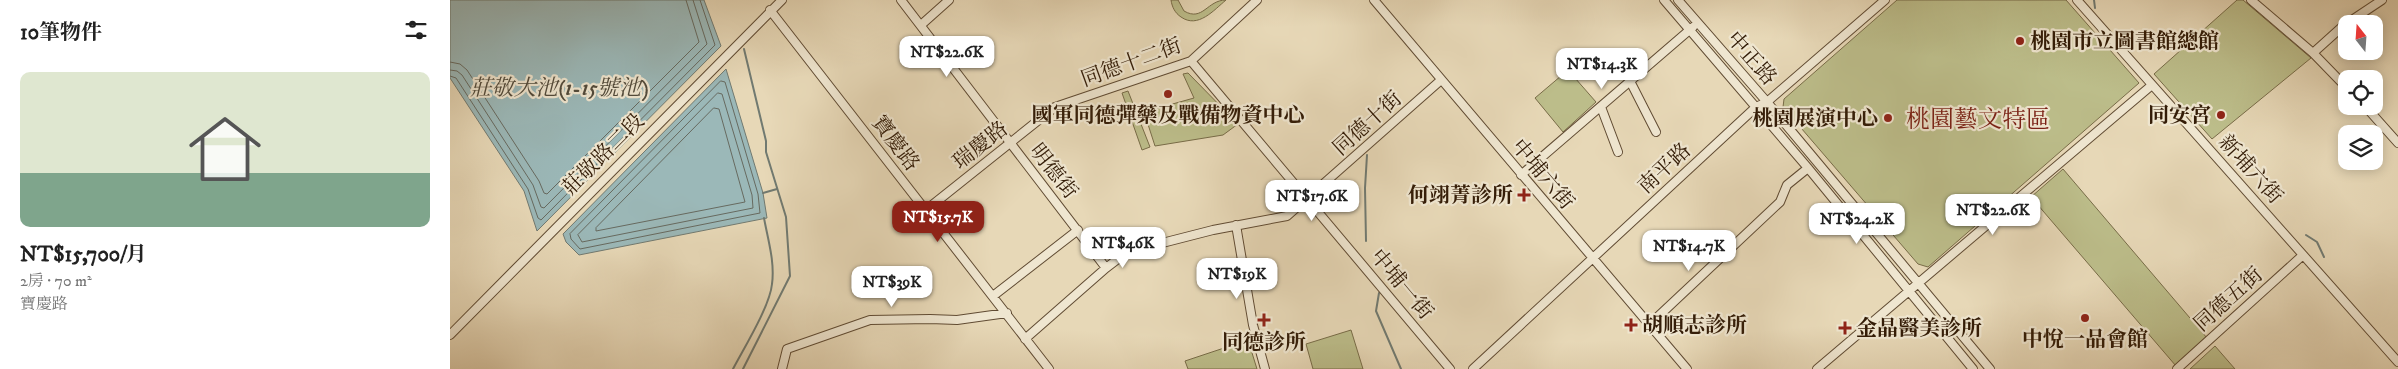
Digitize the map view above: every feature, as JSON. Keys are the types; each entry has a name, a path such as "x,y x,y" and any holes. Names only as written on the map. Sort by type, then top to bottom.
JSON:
{"street":[{"name":"莊敬路二段","path":"450,335 782,0"},
{"name":"明德街","path":"901,0 1106,268"},
{"path":"920,25 949,0"},
{"name":"同德十二街","path":"1055,107 1191,61 1257,0"},
{"name":"中埔六街","path":"1374,0 1687,369"},
{"name":"中正路","path":"1664,0 1808,168 1973,369"},
{"name":"中正路","path":"1678,0 1767,102 1990,369"},
{"name":"南平路","path":"1473,369 1756,108 1767,102 1885,0"},
{"name":"新埔六街","path":"2077,0 2398,362"},
{"path":"2251,0 2313,53 2338,79"},
{"path":"2313,53 2343,26 2382,0"},
{"name":"寶慶路","path":"770,10 1049,369"},
{"path":"1521,175 1698,23"},
{"name":"中埔一街","path":"1191,61 1450,369"},
{"name":"同德十街","path":"1025,339 1127,252 1236,225 1287,216 1441,80"},
{"path":"1630,81 1656,132"},
{"path":"1817,369 2152,84"},
{"path":"1601,106 1618,152"},
{"name":"瑞慶路","path":"926,210 1055,107"},
{"path":"2373,115 2398,144"},
{"path":"1649,325 1780,202 1787,185 1808,168"},
{"path":"1236,225 1253,325 1265,369"},
{"path":"993,296 1078,230"},
{"name":"同德五街","path":"2176,369 2303,255"},
{"path":"782,369 787,349 870,320 957,320 1007,313"},
{"path":"1825,362 1831,369"}],"green space":[{"path":"1171,0 1178,0 1184,11 1196,14 1214,3 1226,0 1205,17 1194,21 1187,20 1179,15 1174,10"},
{"path":"1897,0 2066,0 2139,83 1928,267 1918,264 1783,107 1784,99"},
{"path":"2237,0 2243,0 2311,58 2212,139 2154,74"},
{"path":"1568,70 1596,102 1563,132 1535,98"},
{"path":"1188,73 1238,124 1223,135 1155,146 1144,112 1194,98 1183,74"},
{"path":"1128,91 1150,147 1142,150 1122,93"},
{"path":"2063,169 2207,338 2176,366 2031,197"},
{"path":"1351,330 1363,369 1313,369 1306,344"},
{"path":"1248,340 1257,369 1188,369 1185,361"},
{"path":"2215,346 2235,369 2190,369"}],"water":[{"name":"莊敬大池(1-15號池)","path":"450,0 704,0 721,46 537,231 524,191 450,78"},
{"path":"726,69 763,193 767,218 579,255 566,242 563,234"}],"waterway":[{"path":"2094,0 2095,8"},
{"path":"743,369 790,276 786,217 766,152 766,141 744,49"},
{"path":"1366,241 1365,188 1367,155"},
{"path":"763,193 777,189"},
{"path":"733,369 767,304 772,284 773,267 764,218"},
{"path":"2306,235 2317,242 2324,257"},
{"path":"1379,293 1376,311 1401,369"}],"place":[{"name":"桃園市立圖書館總館","path":"2020,41"},
{"name":"國軍同德彈藥及戰備物資中心","path":"1168,94"},
{"name":"同安宮","path":"2221,115"},
{"name":"桃園展演中心","path":"1888,118"},
{"name":"何翊菁診所","path":"1524,195"},
{"name":"中悅一品會館","path":"2085,318"},
{"name":"同德診所","path":"1264,320"},
{"name":"胡順志診所","path":"1631,325"},
{"name":"金晶醫美診所","path":"1845,328"}],"district":[{"name":"桃園藝文特區","path":"1978,119"}]}
